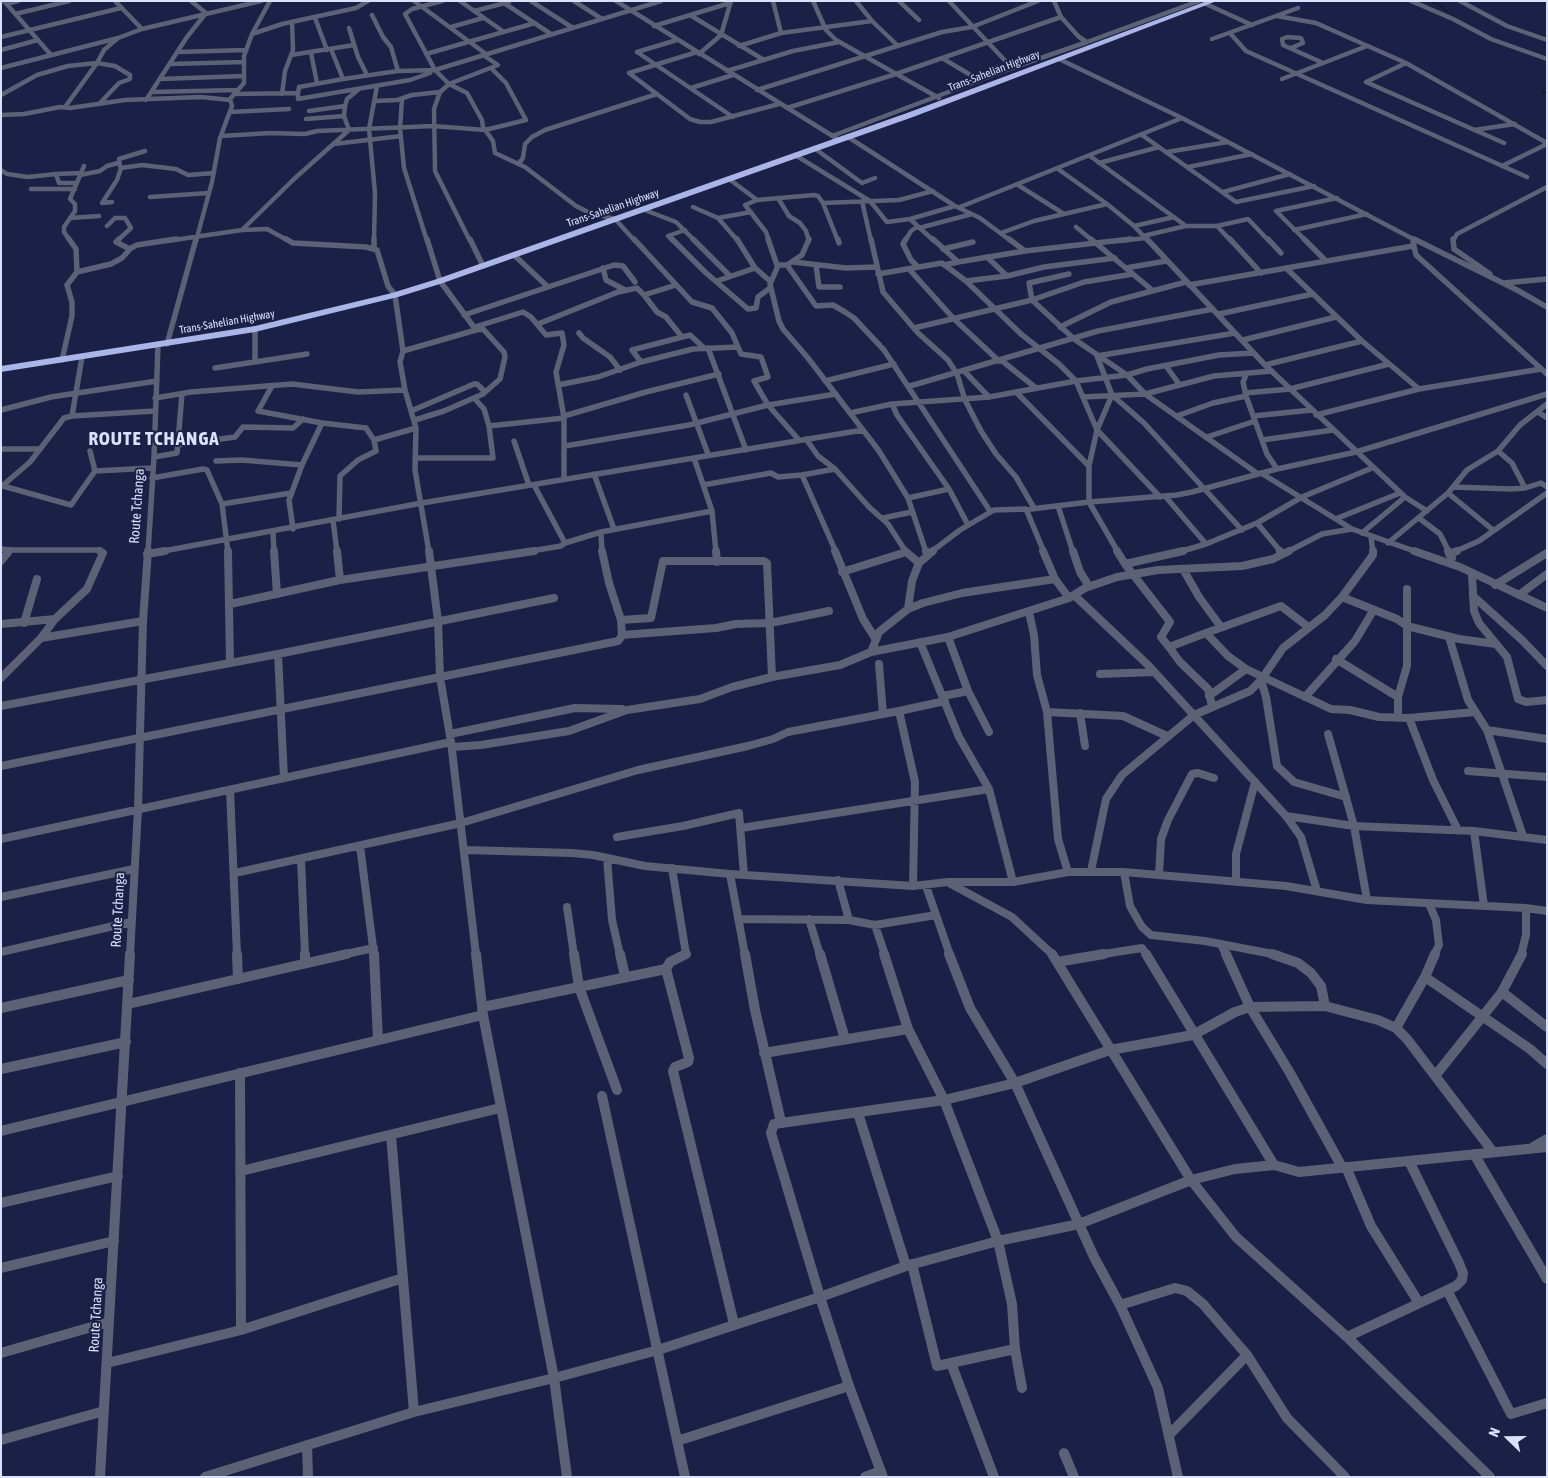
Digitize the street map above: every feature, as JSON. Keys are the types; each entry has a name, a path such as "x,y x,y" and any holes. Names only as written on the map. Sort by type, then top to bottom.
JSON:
{"highway":[{"name":"Trans-Sahelian Highway","path":"1,369 255,329 395,295 615,220 796,155 1028,67 1059,59 1206,2"}],"street":[{"path":"18,1 6,3 51,55"},
{"path":"15,14 69,1"},
{"path":"115,1 142,30"},
{"path":"191,1 206,13"},
{"path":"238,1 243,6"},
{"path":"1,68 206,13 261,1"},
{"path":"230,100 244,83 242,62 252,34 270,1"},
{"path":"252,34 282,24 356,8 368,1"},
{"path":"414,1 498,64 449,84 440,92 434,109 435,171 483,266"},
{"path":"442,1 412,9 405,14 436,71 449,84 467,93 493,141 495,153 498,156 519,163 576,206 590,213 615,220 692,302 712,308 724,320 741,354 760,357 768,377 754,381 768,405 818,456 835,469 869,507 883,518 906,552 919,564"},
{"path":"460,1 504,32"},
{"path":"474,11 510,1"},
{"path":"531,1 573,28"},
{"path":"574,1 602,19"},
{"path":"616,1 779,104 840,137 972,214 1025,251"},
{"path":"436,71 398,71 299,87 298,99 410,80 436,71 484,54 661,1"},
{"path":"773,1 781,33"},
{"path":"812,1 823,26 839,42 941,99"},
{"path":"856,1 872,21 898,45"},
{"path":"899,1 919,20"},
{"path":"949,1 986,43 1012,68"},
{"path":"757,90 942,32 972,27 1038,1"},
{"path":"1054,1 1061,17 1086,42"},
{"path":"1412,1 1453,19 1491,39 1547,59"},
{"path":"1460,1 1507,26 1547,40"},
{"path":"654,26 730,2"},
{"path":"730,2 721,35 698,53 629,74 694,120 710,122 779,104"},
{"path":"840,137 941,99 979,80 1012,68 1028,67 1086,42 1206,2 1252,25"},
{"path":"504,3 552,34"},
{"path":"1,37 121,8"},
{"path":"1212,39 1298,8"},
{"path":"146,100 206,13"},
{"path":"372,15 383,37 391,47 398,71"},
{"path":"690,15 764,60"},
{"path":"1277,16 1316,23 1406,64 1440,80 1547,143"},
{"path":"786,108 896,74 1061,17"},
{"path":"314,18 343,79"},
{"path":"450,27 483,18"},
{"path":"739,46 781,33 872,21"},
{"path":"282,94 285,70 293,46 292,22"},
{"path":"426,54 535,23"},
{"path":"349,28 354,46 367,76"},
{"path":"1230,33 1246,51 1527,177"},
{"path":"65,107 97,63 104,50 118,38"},
{"path":"1,50 38,40"},
{"path":"677,40 637,52 733,117"},
{"path":"727,71 801,49 839,42"},
{"path":"291,55 354,46"},
{"path":"1282,79 1367,46"},
{"path":"1291,48 1323,63"},
{"path":"178,52 246,50"},
{"path":"311,53 317,84"},
{"path":"942,58 979,80"},
{"path":"1059,59 1182,118 1463,265 1537,300 1547,308"},
{"path":"1,74 21,62"},
{"path":"171,64 242,62"},
{"path":"1,95 19,84 44,73 68,66 97,63 115,66 132,77 119,84 99,104"},
{"path":"1406,64 1366,80 1366,82 1504,143"},
{"path":"221,136 270,133 305,134 433,126 486,130 526,120 506,83 490,68"},
{"path":"691,88 733,75"},
{"path":"160,80 244,76"},
{"path":"377,86 369,120 369,140 375,193 374,248 384,268 388,286 395,295 403,351 400,362 405,390 416,424 415,470 431,565 438,621 440,676 451,741 483,1011 500,1108 554,1378 567,1477"},
{"path":"349,130 344,116 345,106 347,99 360,89"},
{"path":"152,92 298,93"},
{"path":"375,101 402,99 412,95 440,92"},
{"path":"519,163 523,158 526,144 532,137 545,130 657,94"},
{"path":"1,115 24,114 52,108 146,100 201,97 230,100"},
{"path":"402,99 400,128 404,168 408,183 440,281 475,329"},
{"path":"230,100 232,106 230,112 289,109"},
{"path":"308,111 345,106"},
{"name":"Route Tchanga","path":"100,1477 138,809 143,621 154,457 155,398 162,345 209,193 221,136 230,112"},
{"path":"306,119 344,116"},
{"path":"796,155 870,201 887,222 910,219 958,206 1058,169 1182,118"},
{"path":"1474,130 1515,124"},
{"path":"242,230 294,179 349,130"},
{"path":"1142,134 1236,202 1314,186"},
{"path":"334,144 401,136"},
{"path":"1167,152 1228,142"},
{"path":"1502,166 1547,143"},
{"path":"1100,163 1159,146"},
{"path":"814,148 862,183 875,178"},
{"path":"112,202 102,203 117,180 120,166 119,160 145,151"},
{"path":"1188,167 1252,154"},
{"path":"1090,156 1186,226"},
{"path":"1,170 7,174 28,177 80,174 120,166 142,165 176,169 188,175 214,173"},
{"path":"77,272 76,248 64,232 64,227 76,206 70,199 84,166"},
{"path":"1058,169 1134,226 1265,365 1314,413 1403,495 1427,511"},
{"path":"56,174 59,183 76,186"},
{"path":"1222,192 1290,174"},
{"path":"729,179 757,200"},
{"path":"1018,184 1064,214"},
{"path":"31,189 76,186"},
{"path":"1547,188 1457,234 1453,239 1454,250 1503,283 1547,279"},
{"path":"823,203 899,200 933,191"},
{"path":"150,197 209,193"},
{"path":"685,230 668,236 705,272 750,310 756,308 756,299 770,284 778,266 766,232 745,205 757,200 816,195 823,203 839,243"},
{"path":"778,198 789,216 800,223 809,238 806,251 793,262 778,266"},
{"path":"1326,261 1276,211 1336,198"},
{"path":"862,201 883,292 914,328 948,360 957,374 965,400 981,431 996,454 1016,477 1030,509 1055,579 1154,672 1286,816 1300,837 1317,891"},
{"path":"1001,233 1038,220 1107,204"},
{"path":"693,206 708,215 718,218 751,212"},
{"path":"642,209 671,219 685,230 729,276"},
{"path":"918,267 911,260 903,244 911,231 972,214"},
{"path":"1294,230 1367,214"},
{"path":"70,218 99,216"},
{"path":"1134,226 1174,217"},
{"path":"107,226 115,218 125,218 131,228 116,242 130,249"},
{"path":"718,218 742,245 755,268 770,284 783,329 836,394 884,458 908,498 927,554"},
{"path":"910,219 958,262"},
{"path":"944,265 1025,251 1144,237 1186,226 1217,226 1248,219 1281,253"},
{"path":"1217,226 1261,273"},
{"path":"1076,227 1152,290"},
{"path":"62,360 72,316 72,302 67,285 77,272 111,264 122,258 130,249 137,245 242,230 268,229 293,243 374,248"},
{"path":"1412,238 1416,255 1547,374"},
{"path":"943,249 973,242"},
{"path":"1060,327 1111,302 1152,290 1413,246"},
{"path":"514,255 547,286"},
{"path":"987,257 1007,276"},
{"path":"966,281 1007,276 1044,267 1115,258"},
{"path":"1126,268 1166,261"},
{"path":"793,262 846,268 877,267"},
{"path":"878,274 942,263 966,281 1021,334 1076,381 1097,430 1206,544"},
{"path":"464,315 547,286 620,264 635,282"},
{"path":"787,265 816,306 834,306 854,318 884,350 910,386 990,511"},
{"path":"816,265 820,287 840,287"},
{"path":"1063,265 1076,284"},
{"path":"604,268 606,280 625,290"},
{"path":"705,272 722,268"},
{"path":"717,281 755,268"},
{"path":"1286,268 1362,342 1419,389"},
{"path":"909,270 954,319 1000,361 1036,388"},
{"path":"1069,274 1029,283 1032,300 1074,339 1127,375 1145,394 1260,474 1338,518 1352,529 1460,567 1472,575 1547,608"},
{"path":"914,328 1032,300 1076,284 1133,274"},
{"path":"644,296 676,285"},
{"path":"538,324 625,290 638,288 657,312 666,317 682,337"},
{"path":"1218,314 1313,294"},
{"path":"1537,300 1547,299"},
{"path":"910,386 965,372 1098,331 1213,309"},
{"path":"403,351 475,329 520,312 526,312 546,335 562,333 564,345 556,372 564,417 564,479"},
{"path":"1243,340 1336,317"},
{"path":"255,329 255,362"},
{"path":"374,440 475,399 500,379 505,357 504,352 482,329 475,329"},
{"path":"579,333 610,357 620,370"},
{"path":"1097,356 1235,333"},
{"path":"641,362 632,350 691,334 706,348 719,374 746,450"},
{"path":"1265,365 1362,342"},
{"path":"558,385 620,370 641,362 706,348 738,347"},
{"path":"850,413 892,404 989,397 1076,381 1127,375 1219,355 1254,353"},
{"path":"215,368 307,354"},
{"path":"1097,356 1112,396 1144,423 1242,530"},
{"path":"72,416 82,357"},
{"path":"825,381 894,364"},
{"path":"1177,416 1246,395 1290,389 1389,364"},
{"path":"1166,366 1179,384"},
{"path":"1207,437 1254,418 1314,413 1419,389 1541,369"},
{"path":"1083,397 1145,394 1214,376 1272,371"},
{"path":"965,372 989,397"},
{"path":"1247,373 1243,382 1246,395 1267,454 1277,469"},
{"path":"489,426 564,417 646,392 719,374"},
{"path":"1,410 77,392 157,381"},
{"path":"155,398 298,384 380,392 405,390"},
{"path":"411,411 474,384 478,384 485,392"},
{"path":"272,386 258,411 322,423 366,428 374,440 376,451 358,460 339,478 336,519 340,580"},
{"path":"1016,392 1089,466"},
{"path":"154,457 176,454 182,394"},
{"path":"565,446 698,423 768,405 836,394"},
{"path":"908,609 909,594 919,564 927,554 990,511 1163,497 1203,489 1277,469 1356,452 1547,394"},
{"path":"686,395 708,454"},
{"path":"1112,396 1097,430 1089,466 1089,502 1125,564 1170,622 1161,637 1180,662 1208,689 1212,706"},
{"path":"416,458 493,458 489,426 484,408 475,399"},
{"path":"892,404 897,415 948,489 968,525"},
{"path":"1388,543 1450,490 1467,470 1498,451 1520,425 1547,404"},
{"path":"2,487 30,462 64,418 155,410"},
{"path":"1538,412 1547,418"},
{"path":"178,445 235,437 243,427 294,428 303,420"},
{"path":"293,529 289,501 291,493 322,423"},
{"path":"147,554 293,529 422,503 694,458 708,454 746,450 863,430"},
{"path":"1262,440 1332,430"},
{"path":"514,441 532,485 565,543"},
{"path":"1,449 40,449"},
{"path":"2,487 71,505 95,471 94,458 90,451"},
{"path":"1498,451 1512,463 1525,488"},
{"path":"694,458 712,511 717,562"},
{"path":"216,461 242,460 302,465"},
{"path":"95,471 152,468"},
{"path":"1125,564 1164,556 1206,544 1257,523 1302,497 1372,468"},
{"path":"152,478 206,469 222,504 228,540 230,663"},
{"path":"703,485 772,473 778,478 835,469"},
{"path":"594,474 614,529"},
{"path":"802,475 816,504 842,572 863,619 875,638"},
{"path":"1450,490 1525,488 1541,483 1547,487"},
{"path":"908,498 948,489"},
{"path":"1450,490 1472,514 1494,530"},
{"path":"222,504 291,493"},
{"path":"1450,554 1476,542 1547,493"},
{"path":"1338,518 1403,495"},
{"path":"1362,533 1403,495"},
{"path":"1058,506 1080,572 1089,586"},
{"path":"230,604 340,580 547,549 614,529 712,511"},
{"path":"883,518 912,512"},
{"path":"1419,518 1440,534 1450,554 1460,567"},
{"path":"1257,523 1283,554"},
{"path":"1,839 451,741 575,708 626,710 700,699 732,687 772,677 840,665 870,652 948,637 1029,612 1071,596 1089,586 1133,574 1242,566 1273,559 1322,534 1352,529"},
{"path":"273,532 277,594"},
{"path":"1,766 618,641 622,635 621,620 604,560 601,532"},
{"path":"1091,871 1106,799 1122,775 1194,715 1250,691 1262,678 1283,648 1307,626 1325,614 1342,597 1373,555 1371,537"},
{"path":"1,549 103,551 90,584 55,620 41,638 1,678"},
{"path":"1,561 10,550"},
{"path":"842,572 906,552"},
{"path":"1495,585 1547,553"},
{"path":"621,620 651,618 662,562 766,562 772,677"},
{"path":"1183,569 1199,597 1222,627"},
{"path":"1519,595 1547,574"},
{"path":"1472,575 1474,611 1479,623 1506,657 1518,699 1526,702 1547,700"},
{"path":"24,623 37,579"},
{"path":"870,652 875,638 885,627 908,609 932,600 962,593 1055,579"},
{"path":"1398,718 1398,697 1407,666 1406,589"},
{"path":"1473,596 1522,640 1547,666"},
{"path":"1342,597 1373,612 1397,619 1407,626 1449,637 1496,644"},
{"path":"1,706 278,654 554,598"},
{"path":"1169,647 1281,606 1307,626"},
{"path":"622,635 716,628 736,624 770,623 829,611"},
{"path":"1029,612 1034,635 1037,675 1047,712 1058,839 1068,872"},
{"path":"1305,697 1336,660 1355,641 1373,612"},
{"path":"1,624 55,620"},
{"path":"41,638 143,621"},
{"path":"1206,633 1246,669 1330,709 1350,710 1379,717 1398,718 1476,712"},
{"path":"948,637 968,691 989,732"},
{"path":"1449,637 1468,700 1487,730 1523,836"},
{"path":"920,642 959,737 989,789 1013,882"},
{"path":"278,654 284,778"},
{"path":"1336,660 1398,697"},
{"path":"879,664 883,714"},
{"path":"1209,696 1246,669"},
{"path":"1100,674 1154,672"},
{"path":"1262,678 1277,766 1294,782 1346,798"},
{"path":"235,873 460,823 638,770 748,746 804,729 900,711 968,691"},
{"path":"451,741 481,745 569,731 626,710"},
{"path":"900,711 915,782 913,886"},
{"path":"1047,712 1122,716 1167,736"},
{"path":"1080,713 1086,746"},
{"path":"1409,718 1434,780 1458,830"},
{"path":"1487,730 1547,739"},
{"path":"1328,734 1354,826 1367,900"},
{"path":"1468,772 1547,777"},
{"path":"1159,875 1161,839 1168,820 1192,774 1198,773 1214,778"},
{"path":"1236,882 1236,854 1254,782"},
{"path":"741,828 989,789"},
{"path":"230,790 238,979"},
{"path":"617,837 683,826 739,813 744,875"},
{"path":"1286,816 1354,826 1474,831 1546,839"},
{"path":"1474,831 1484,906"},
{"path":"360,846 374,948 378,1040"},
{"path":"464,850 572,853 645,866 730,874 913,886 948,882 1013,882 1068,872 1124,872 1286,886 1367,900 1526,908 1547,911"},
{"path":"607,858 612,920 625,976"},
{"path":"301,859 305,963"},
{"path":"672,868 686,954 670,962 666,969 689,1058 688,1062 676,1067 673,1071 734,1324"},
{"path":"1,897 134,869"},
{"path":"1124,872 1130,906 1146,931 1151,935 1221,944 1281,956 1298,963 1311,972 1321,986 1325,1006"},
{"path":"730,874 755,1010 780,1122"},
{"path":"838,880 849,920"},
{"path":"948,882 1012,917 1057,962 1191,1180 1236,1237 1346,1337 1490,1477"},
{"path":"926,886 957,977 970,1008 1015,1083 1094,1257 1120,1305 1158,1388 1178,1477"},
{"path":"1396,1028 1425,977 1439,945 1436,920 1429,904"},
{"path":"568,907 579,987 616,1090"},
{"path":"1435,1076 1502,992 1522,952 1526,935 1526,908"},
{"path":"738,919 849,920 875,925 936,915"},
{"path":"809,919 845,1039"},
{"path":"1,952 131,922"},
{"path":"875,925 908,1029 944,1100 998,1241 1012,1304 1015,1349 1022,1388"},
{"path":"1221,944 1250,1007 1290,1072 1344,1167 1371,1226 1420,1303"},
{"path":"128,1004 374,948"},
{"path":"1057,962 1142,948 1193,1035 1274,1165"},
{"path":"1,1131 378,1040 579,987 666,969"},
{"path":"1425,977 1483,1015 1530,1049 1547,1064"},
{"path":"1,1008 129,980"},
{"path":"1502,992 1547,1027"},
{"path":"865,1477 882,1474 849,1386 820,1297 771,1133 774,1124 944,1100 1015,1083 1110,1050 1193,1035 1235,1012 1250,1007 1325,1006 1378,1020 1396,1028 1407,1038 1493,1152"},
{"path":"764,1053 908,1029"},
{"path":"1,1069 126,1042"},
{"path":"240,1073 241,1330"},
{"path":"602,1096 685,1477"},
{"path":"241,1171 500,1108"},
{"path":"858,1113 909,1265 937,1366 1015,1349"},
{"path":"391,1135 414,1412"},
{"path":"1533,1147 1547,1139"},
{"path":"205,1477 414,1412 554,1378 658,1350 820,1297 909,1265 998,1241 1079,1224 1191,1180 1235,1169 1274,1165 1298,1172 1547,1147"},
{"path":"1474,1154 1547,1279"},
{"path":"1346,1337 1456,1286 1462,1280 1463,1273 1409,1161"},
{"path":"1,1203 118,1176"},
{"path":"1,1268 114,1241"},
{"path":"107,1363 241,1330 403,1278"},
{"path":"1120,1305 1176,1288 1187,1290 1203,1304 1247,1355 1287,1418 1344,1476"},
{"path":"1447,1290 1511,1414 1547,1403"},
{"path":"1,1353 109,1322"},
{"path":"1168,1434 1247,1355"},
{"path":"951,1363 994,1477"},
{"path":"677,1441 849,1386"},
{"path":"1,1440 104,1411"},
{"path":"307,1445 308,1477"},
{"path":"1064,1454 1074,1477"}],"waterway":[{"path":"1429,1 1440,5 1447,11"},
{"path":"1542,92 1547,93"}],"district":[{"name":"ROUTE TCHANGA","path":"154,439"}]}
